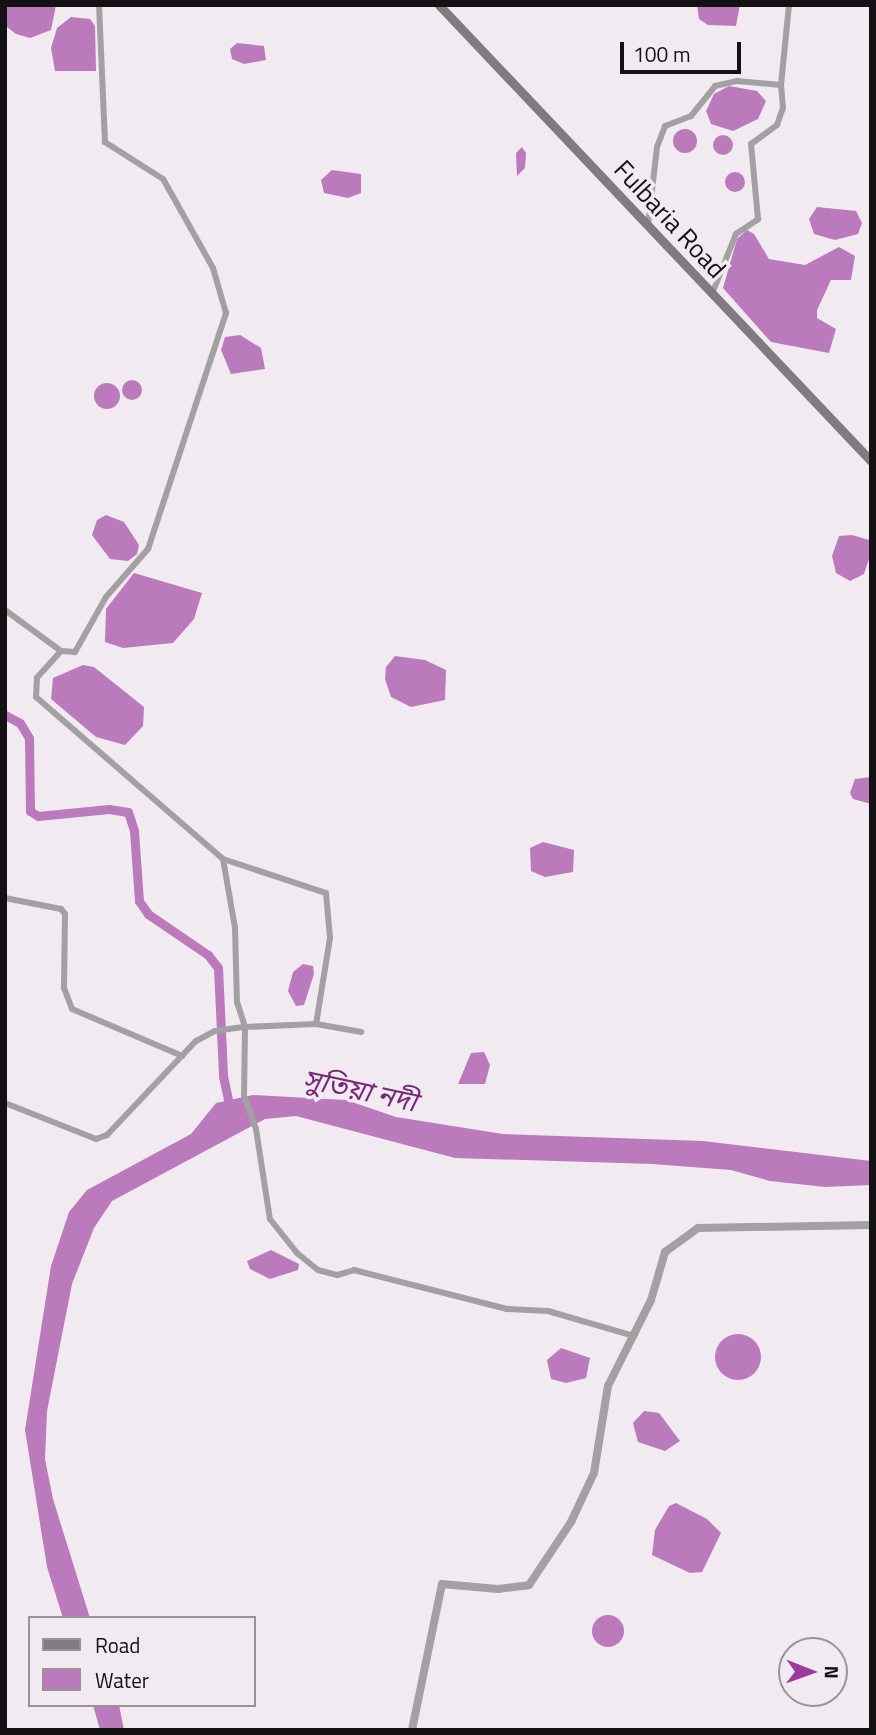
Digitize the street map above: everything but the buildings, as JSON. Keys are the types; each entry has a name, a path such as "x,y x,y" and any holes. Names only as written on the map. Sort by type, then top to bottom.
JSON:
{"main road":[{"name":"Fulbaria Road","path":"439,5 871,461"}],"street":[{"path":"5,610 61,651 75,652 106,597 148,549 226,313 213,268 163,178 106,142 99,5"},
{"path":"712,294 736,234 758,219 751,144 777,125 783,108 782,85 789,5"},
{"path":"648,225 657,147 665,126 691,117 715,86 737,81 776,88 782,85"},
{"path":"61,651 37,678 36,697 223,859 326,893 330,938 316,1024"},
{"path":"223,859 236,928 237,1002 245,1027 244,1096 256,1129 270,1219 297,1253 318,1270 337,1275 355,1270 507,1309 548,1311 634,1336"},
{"path":"5,898 61,909 65,914 64,988 72,1009 182,1056"},
{"path":"5,1103 96,1139 107,1135 182,1056 215,1031 316,1024 361,1031"},
{"path":"412,1730 438,1589 449,1582 498,1588 529,1585 571,1522 594,1473 608,1386 651,1300 665,1252 698,1228 871,1225"}],"water":[{"path":"5,5 56,5 51,30 30,38 16,34 7,27"},
{"path":"697,5 740,5 736,26 708,25 699,19"},
{"path":"71,17 90,19 95,26 96,71 55,71 51,48 57,28"},
{"path":"237,43 264,46 266,60 244,64 232,59 230,49"},
{"path":"729,86 757,91 766,101 758,119 733,131 711,124 706,111 714,94"},
{"path":"685,129 694,132 697,141 694,150 685,153 676,150 673,141 676,132"},
{"path":"719,135 727,135 733,145 727,155 719,155 713,149 713,141"},
{"path":"522,147 526,153 525,168 517,176 516,153"},
{"path":"332,170 361,174 361,193 348,198 324,193 321,180"},
{"path":"731,172 739,172 745,182 739,192 731,192 725,186 725,178"},
{"path":"817,207 856,211 862,223 858,234 835,240 814,234 809,219"},
{"path":"747,230 754,234 769,259 805,265 839,247 855,256 851,280 831,280 817,310 817,318 836,329 829,353 771,342 723,288 737,239"},
{"path":"240,335 261,348 265,369 231,374 221,350 225,337"},
{"path":"128,380 136,380 142,390 136,400 128,400 122,394 122,386"},
{"path":"107,383 116,387 120,396 116,405 107,409 98,405 94,396 98,387"},
{"path":"106,515 124,522 139,545 137,554 128,561 110,559 92,535 97,520"},
{"path":"852,535 869,540 871,553 864,574 850,581 836,573 832,556 839,536"},
{"path":"134,573 202,593 194,619 173,643 123,648 105,642 106,609"},
{"path":"395,656 425,660 446,670 445,700 411,707 391,697 385,679 386,667"},
{"path":"83,665 94,667 144,707 143,726 125,745 96,737 51,699 53,678"},
{"path":"871,777 871,804 853,799 850,793 855,779"},
{"path":"543,842 574,850 573,872 545,877 531,871 530,848"},
{"path":"303,964 313,966 314,974 304,1005 296,1006 288,991 293,972"},
{"path":"484,1052 490,1065 485,1084 458,1084 471,1053"},
{"path":"253,1095 346,1100 396,1117 503,1134 703,1141 871,1161 871,1185 825,1187 770,1181 731,1170 652,1164 455,1158 296,1116 265,1119 112,1201 94,1228 72,1284 47,1411 45,1459 53,1499 89,1616 62,1616 47,1567 25,1430 51,1266 69,1212 87,1190 191,1134 216,1103"},
{"path":"271,1250 299,1264 298,1270 270,1279 250,1269 247,1261"},
{"path":"738,1334 755,1340 761,1357 755,1374 738,1380 721,1374 715,1357 721,1340"},
{"path":"561,1348 590,1358 586,1378 566,1383 551,1379 547,1360"},
{"path":"644,1411 659,1413 680,1441 665,1451 638,1442 633,1423"},
{"path":"676,1503 707,1519 721,1533 702,1572 690,1573 652,1555 655,1530 669,1506"},
{"path":"608,1615 619,1620 624,1631 619,1642 608,1647 597,1642 592,1631 597,1620"},
{"path":"94,1707 119,1707 124,1730 100,1730"}],"waterway":[{"path":"5,715 20,723 29,738 30,811 38,816 109,809 128,812 134,831 139,901 148,914 208,955 218,968 223,1076 229,1104"}],"water label":[{"name":"সুতিয়া নদী","path":"360,1090"}]}
